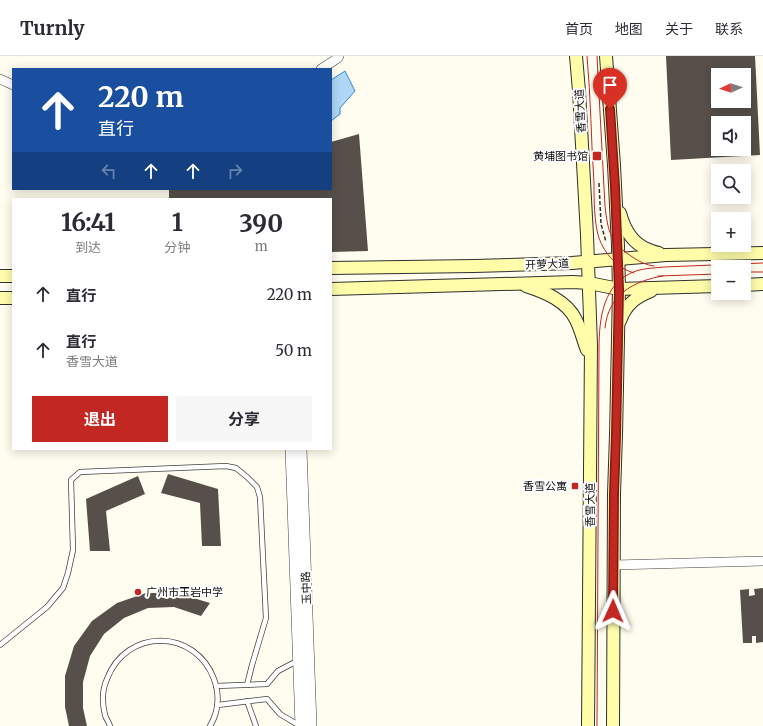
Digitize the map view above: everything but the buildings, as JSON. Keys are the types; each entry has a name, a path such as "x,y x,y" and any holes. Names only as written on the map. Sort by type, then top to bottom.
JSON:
{"main road":[{"name":"香雪大道","path":"576,56 588,262 591,364 588,726"},
{"path":"606,56 616,199 619,289 614,494 613,726"},
{"path":"616,199 621,219 630,236 646,249 666,255"},
{"name":"开萝大道","path":"332,268 486,266 588,262 666,255 763,253"},
{"path":"484,284 496,276 498,272 498,269 486,266"},
{"path":"0,276 12,276"},
{"name":"开萝大道","path":"332,289 573,282 589,283 619,289 711,286"},
{"path":"518,283 542,291 554,297 570,310 576,319 591,364"},
{"path":"751,285 763,284"},
{"path":"618,328 628,305 637,297 658,288"},
{"path":"0,298 12,298"}],"street":[{"path":"323,68 339,56"},
{"path":"0,79 12,85"},
{"name":"玉中路","path":"291,450 300,726"},
{"name":"玉中路","path":"301,450 311,726"},
{"path":"614,565 763,561"}],"lane":[{"path":"0,645 47,607 63,588 73,550 71,480 80,472 226,466 236,468 247,477 257,487 260,497 266,618 247,685"},
{"path":"110,726 103,700 105,684 110,670 119,658 131,648 146,642 161,640 176,643 190,649 202,659 211,671 216,686 218,705 213,722 210,726"},
{"path":"216,686 267,684 278,671 299,660"},
{"path":"218,705 267,700 280,714 300,726"},
{"path":"247,701 256,726"}],"path":[{"path":"599,183 601,224 606,242"}],"water":[{"path":"345,71 355,91 340,108 340,114 332,120 332,79"}],"tram line":[{"path":"587,56 597,232 601,244 612,260 622,268 634,273"},
{"path":"597,56 607,223 615,242 626,253 641,262 654,266"},
{"path":"597,726 599,337 605,303 616,284 625,276 639,270 664,267 763,263"},
{"path":"751,272 763,272"},
{"path":"658,276 711,274"},
{"path":"605,328 607,316 617,298 632,286 652,278 663,276"}],"place":[{"name":"黄埔图书馆","path":"597,156"},
{"name":"香雪公寓","path":"575,486"},
{"name":"广州市玉岩中学","path":"138,592"}],"route":[{"path":"610,109 619,289 613,611"}]}
